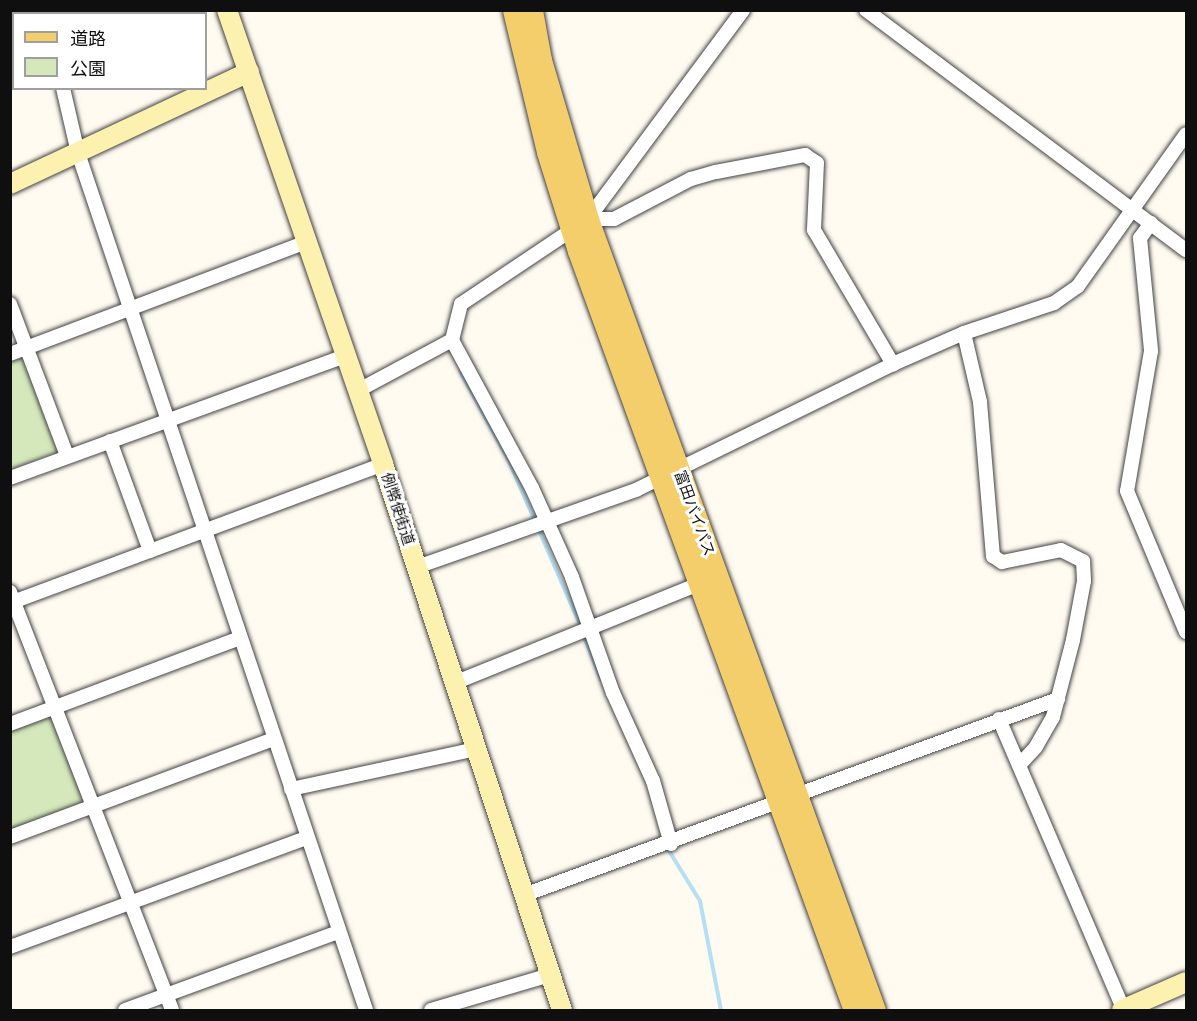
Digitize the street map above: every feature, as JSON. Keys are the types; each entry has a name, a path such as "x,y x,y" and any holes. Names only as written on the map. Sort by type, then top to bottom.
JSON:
{"main road":[{"name":"富田バイパス","path":"513,10 533,98 788,797 854,1011"},
{"name":"富田バイパス","path":"532,10 541,60 580,225"},
{"name":"富田バイパス","path":"670,473 701,583 875,1011"}],"street":[{"name":"例幣使街道","path":"227,10 383,464 562,1011"},
{"path":"671,844 653,781 589,630 572,577 546,521 452,340 461,304 580,225 743,10"},
{"path":"866,10 1186,250"},
{"path":"10,184 249,72"},
{"path":"63,90 78,153 366,1011"},
{"path":"417,567 546,521 670,473 893,364 964,333 1054,303 1077,286 1186,134"},
{"path":"580,225 614,219 691,179 805,155 817,163 814,230 893,364"},
{"path":"1151,223 1140,238 1151,351 1127,491 1186,632"},
{"path":"10,354 307,242"},
{"path":"10,304 67,456"},
{"path":"964,333 980,402 993,556 1002,562 1061,550 1083,561 1084,581 1058,699 1036,747 1019,765"},
{"path":"357,391 452,340"},
{"path":"10,478 346,356"},
{"path":"110,441 150,551"},
{"path":"172,1011 12,599 150,551 383,464"},
{"path":"454,683 701,583"},
{"path":"10,724 240,638"},
{"path":"524,896 671,844 788,797 1058,699"},
{"path":"999,719 1123,1010 1186,982"},
{"path":"10,837 274,739"},
{"path":"291,789 476,749"},
{"path":"10,947 307,838"},
{"path":"125,1011 338,932"},
{"path":"431,1011 550,975"}],"green space":[{"path":"25,355 60,451 11,469 11,360"},
{"path":"50,715 83,795 80,803 11,830 11,731"}],"waterway":[{"path":"460,371 508,459 581,627"},
{"path":"583,634 601,680"},
{"path":"666,846 700,901 721,1010"}]}
